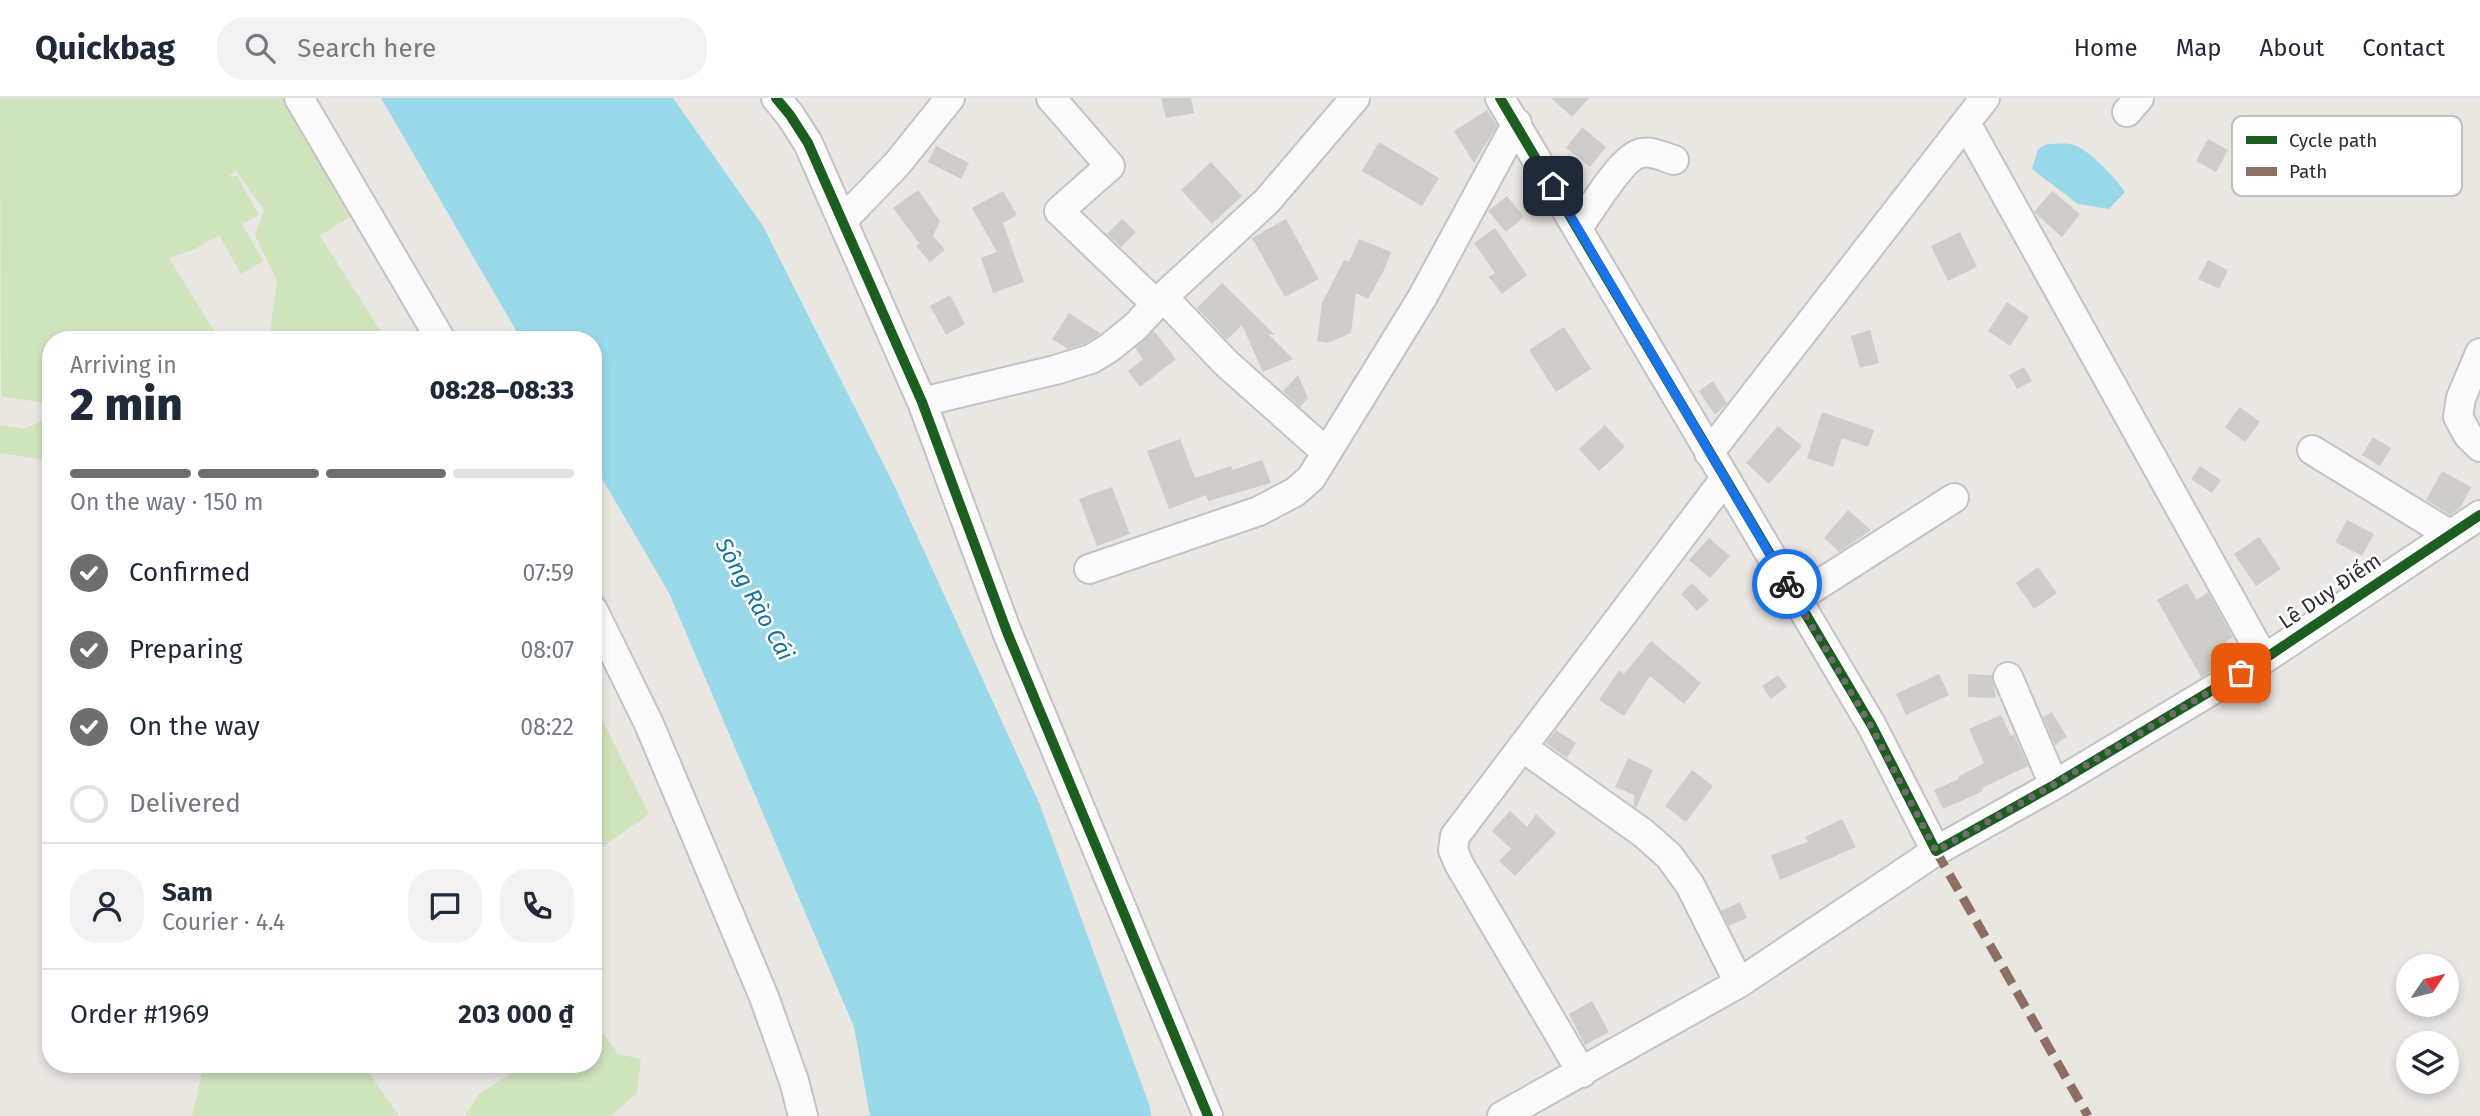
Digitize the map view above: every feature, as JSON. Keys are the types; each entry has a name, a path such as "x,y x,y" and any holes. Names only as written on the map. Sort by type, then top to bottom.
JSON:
{"street":[{"path":"299,98 436,331"},
{"path":"776,98 808,143 922,402 1007,632 1208,1116"},
{"path":"843,220 897,164 950,98"},
{"path":"1051,98 1110,166 1059,211 1326,452"},
{"path":"922,402 1091,359 1135,327 1159,300 1267,201 1355,98"},
{"path":"1500,98 1871,726 1936,851"},
{"path":"1709,453 1985,98"},
{"path":"1089,569 1276,504 1311,478 1422,298 1517,123"},
{"path":"1966,123 2264,659"},
{"path":"1578,228 1623,166 1638,153 1649,152 1674,160"},
{"path":"2480,353 2461,398 2458,417 2468,435 2480,447"},
{"path":"2312,450 2449,534"},
{"path":"1582,1073 1453,850 1455,836 1724,480"},
{"path":"1796,599 1954,498"},
{"name":"Lê Duy Điếm","path":"1502,1116 1739,983 1936,851 2053,785 2264,659 2480,515"},
{"path":"602,628 649,724 764,997 794,1081 803,1116"},
{"path":"2008,677 2053,785"},
{"path":"1522,747 1643,833 1670,856 1690,885 1739,983"}],"green space":[{"path":"0,98 288,98 360,210 320,236 381,331 270,331 277,281 255,235 264,210 236,171 229,176 237,176 259,215 242,224 263,261 241,274 219,235 195,249 169,258 214,331 42,331 42,403 1,396"},
{"path":"42,421 42,460 0,453 0,425 24,429"},
{"path":"602,719 649,814 602,848"},
{"path":"602,1035 618,1054 641,1059 637,1093 611,1116 465,1116 479,1094 512,1073 602,1073"},
{"path":"202,1073 369,1073 399,1116 192,1116"}],"water":[{"name":"Sông Rào Cái","path":"381,98 673,98 763,226 894,485 1040,805 1151,1116 870,1116 854,1027 669,593 602,478 602,331 516,331"},
{"path":"2047,144 2077,146 2108,171 2125,192 2109,209 2078,204 2032,169 2038,149"}],"building":[{"path":"1161,98 1191,98 1194,113 1166,118"},
{"path":"1551,98 1589,98 1572,117"},
{"path":"1487,110 1497,126 1474,163 1454,131"},
{"path":"1582,127 1606,147 1590,167 1566,148"},
{"path":"2208,139 2228,150 2216,172 2196,161"},
{"path":"1379,142 1439,178 1422,206 1362,171"},
{"path":"936,146 969,163 961,179 928,162"},
{"path":"1211,162 1242,196 1212,224 1181,190"},
{"path":"918,190 940,221 933,236 945,250 930,262 916,246 919,243 893,208"},
{"path":"1003,191 1017,215 1003,223 1024,282 993,293 981,258 997,252 972,208"},
{"path":"2052,191 2080,214 2062,237 2034,212"},
{"path":"1507,196 1524,217 1506,232 1488,211"},
{"path":"1122,219 1136,232 1121,247 1107,234"},
{"path":"1286,219 1319,279 1285,297 1252,238"},
{"path":"1495,228 1527,275 1502,294 1489,277 1495,273 1474,243"},
{"path":"1960,232 1977,267 1948,281 1931,246"},
{"path":"1359,239 1391,252 1384,270 1368,299 1356,293 1351,333 1328,343 1317,341 1322,303 1344,260 1349,262"},
{"path":"2208,260 2228,270 2219,289 2198,279"},
{"path":"1222,283 1275,335 1268,334 1293,359 1263,372 1242,325 1227,340 1197,308"},
{"path":"950,295 965,324 946,335 930,306"},
{"path":"2007,302 2029,317 2010,346 1988,331"},
{"path":"1069,313 1100,333 1099,335 1068,349 1052,339"},
{"path":"1564,327 1591,369 1556,392 1529,350"},
{"path":"1870,330 1879,363 1860,368 1851,336"},
{"path":"1154,331 1176,359 1140,387 1128,371 1143,359 1135,348"},
{"path":"2024,367 2032,381 2017,389 2009,375"},
{"path":"1298,375 1308,398 1300,407 1283,391"},
{"path":"1713,381 1727,403 1715,415 1699,391"},
{"path":"2240,407 2260,422 2245,442 2225,427"},
{"path":"1822,412 1874,430 1868,447 1842,438 1833,467 1807,458"},
{"path":"1605,425 1625,447 1599,471 1579,449"},
{"path":"1778,426 1802,446 1769,484 1746,463"},
{"path":"2373,437 2391,448 2380,466 2362,455"},
{"path":"1180,439 1195,478 1231,466 1233,470 1262,460 1271,483 1208,501 1206,495 1169,509 1147,451"},
{"path":"2200,466 2221,480 2212,493 2191,479"},
{"path":"2442,471 2471,487 2460,508 2450,515 2426,500"},
{"path":"1112,487 1130,534 1097,546 1079,499"},
{"path":"1848,510 1871,530 1839,552 1824,538"},
{"path":"2347,520 2374,534 2362,556 2335,542"},
{"path":"2259,537 2281,569 2256,586 2234,554"},
{"path":"1709,538 1730,556 1710,578 1689,560"},
{"path":"2038,567 2057,593 2034,609 2016,583"},
{"path":"1692,583 1709,600 1697,611 1681,594"},
{"path":"2187,583 2197,600 2208,592 2233,637 2215,649 2224,663 2201,677 2157,600"},
{"path":"1651,641 1701,683 1684,704 1650,676 1624,716 1599,700 1619,670 1624,674"},
{"path":"1939,674 1949,695 1906,715 1896,694"},
{"path":"1968,674 1992,675 1996,698 1968,697"},
{"path":"1778,675 1787,687 1771,699 1762,686"},
{"path":"2052,712 2067,737 2055,745 2043,717"},
{"path":"2001,715 2011,736 2014,734 2028,766 1943,809 1934,790 1959,779 1958,777 1984,763 1969,729"},
{"path":"1556,730 1576,743 1567,758 1546,743"},
{"path":"1628,758 1653,770 1636,808 1634,795 1615,787"},
{"path":"1692,770 1713,786 1686,822 1665,806"},
{"path":"1510,811 1527,827 1536,814 1556,833 1515,876 1499,861 1511,849 1492,831"},
{"path":"1842,819 1856,847 1780,880 1771,855 1808,842 1805,837"},
{"path":"1740,902 1747,918 1729,926 1721,911"},
{"path":"1592,1001 1609,1032 1585,1045 1569,1014"}],"marked path":[{"path":"1936,851 2088,1116"}],"cycle path":[{"path":"776,98 808,143 922,402 1007,632 1208,1116"},
{"path":"1500,98 1872,726 1936,851 2054,785 2264,659 2480,515"}],"way so far":[{"path":"1787,584 1871,726 1936,851 2241,673"}],"route":[{"path":"1553,186 1787,584"}]}
